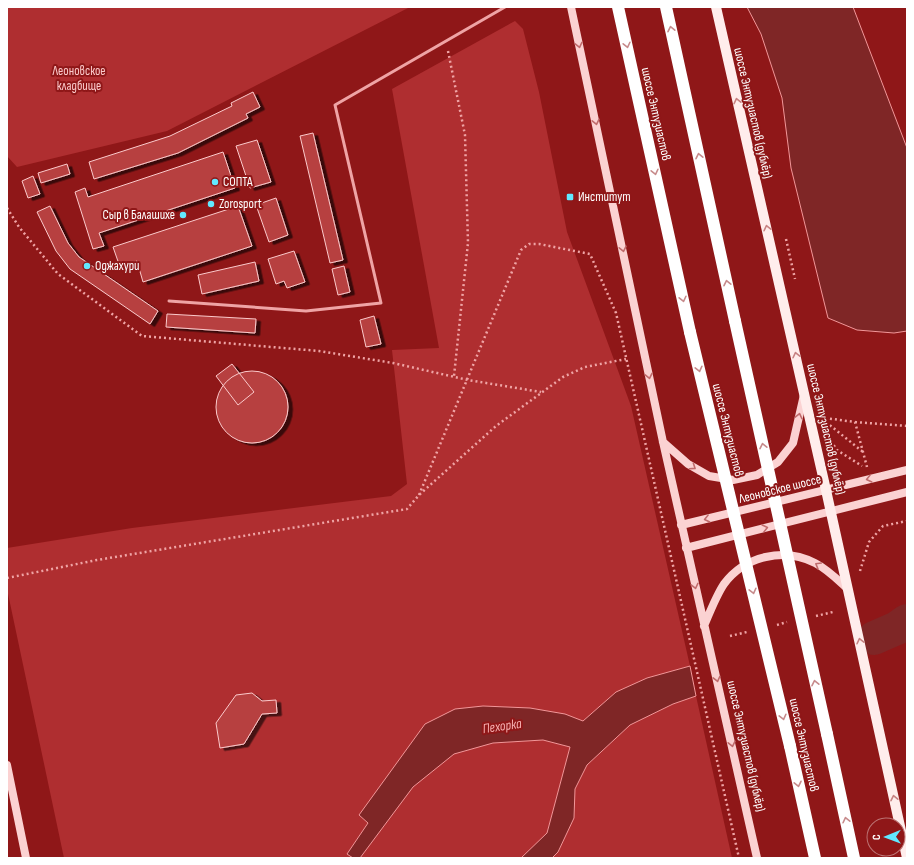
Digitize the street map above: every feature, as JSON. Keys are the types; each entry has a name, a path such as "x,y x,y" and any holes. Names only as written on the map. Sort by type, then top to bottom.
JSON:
{"highway":[{"name":"шоссе Энтузиастов","path":"618,7 690,332 790,746 815,858"},
{"name":"шоссе Энтузиастов","path":"666,7 854,858"}],"main road":[{"name":"шоссе Энтузиастов (дублёр)","path":"571,7 686,548 710,653 724,706 757,858"},
{"name":"шоссе Энтузиастов (дублёр)","path":"716,7 805,393 907,858"},
{"path":"663,442 688,464 709,476 733,480 757,475 778,462 793,443 805,393"},
{"name":"Леоновское шоссе","path":"682,525 907,470"},
{"path":"686,548 907,492"},
{"path":"704,626 718,595 733,575 743,567 766,557 791,556 815,563 826,570 848,589"},
{"path":"7,765 26,858"}],"lane":[{"path":"169,301 306,311 381,303 335,105 505,7"}],"path":[{"path":"446,41 466,135 468,243 454,376"},
{"path":"7,208 19,227 58,274 142,336 319,351 393,363 468,380 542,392"},
{"path":"419,496 521,250 529,244 539,244 590,254 616,313 739,858"},
{"path":"7,578 97,560 407,509 419,496 496,426 563,377 585,367 626,359"},
{"path":"821,418 907,426"},
{"path":"821,418 823,424"},
{"path":"821,418 863,452"},
{"path":"827,436 837,450 868,470 855,422"},
{"path":"860,577 860,570 869,542 883,526 907,521"},
{"path":"811,617 833,612"},
{"path":"774,625 789,622"},
{"path":"730,636 752,631"}],"green space":[{"name":"Леоновское кладбище","path":"7,7 410,7 167,131 17,167 7,156"},
{"path":"515,21 523,29 539,92 567,232 631,406 690,666 647,678 616,692 583,721 534,709 483,706 359,815 368,823 347,854 353,858 64,858 7,589 7,548 132,528 391,496 407,484 392,350 439,348 392,89"},
{"path":"696,696 732,858 552,858 558,852 574,818 575,789 587,765 630,725 673,704"},
{"path":"543,740 570,747 547,833 521,858 360,858 413,786 454,754 492,743"}],"water":[{"path":"747,7 853,7 907,148 907,331 894,333 857,330 828,318 791,168 782,98 761,34"},
{"path":"690,666 696,696 673,704 630,725 587,765 575,789 574,818 558,852 552,858 521,858 547,833 570,747 543,740 493,743 454,754 413,787 360,858 353,858 347,854 368,823 359,815 425,724 455,709 483,706 530,708 565,714 583,721 616,692 647,678"}],"building":[{"path":"253,92 260,107 246,114 248,118 178,153 94,179 89,162 170,136 232,106 231,103"},
{"path":"313,133 343,260 330,263 300,136"},
{"path":"257,140 271,182 250,188 236,146"},
{"path":"223,152 235,188 99,233 104,246 93,249 75,192 85,188 88,197"},
{"path":"67,164 70,174 41,183 38,173"},
{"path":"33,176 40,194 28,198 22,181"},
{"path":"276,198 288,235 269,242 256,205"},
{"path":"50,206 68,243 79,257 158,311 150,324 70,269 56,251 37,212"},
{"path":"238,206 252,246 143,282 137,261 120,267 113,247"},
{"path":"294,251 305,282 287,288 284,281 276,284 268,259"},
{"path":"255,262 259,281 202,294 198,275"},
{"path":"344,266 350,292 338,295 332,269"},
{"path":"167,314 256,319 255,333 166,327"},
{"path":"374,316 381,344 366,347 360,320"},
{"path":"232,364 254,392 238,405 216,376"},
{"path":"245,371 259,371 266,373 278,381 286,393 288,407 286,421 278,433 266,441 259,443 245,443 238,441 226,433 218,421 216,414 216,400 218,393 226,381 238,373"},
{"path":"252,693 262,701 276,700 277,713 262,714 244,744 220,748 216,723 236,695"}],"waterway":[{"name":"Пехорка","path":"874,638 897,628 907,621"}],"place":[{"name":"СОПТА","path":"215,182"},
{"name":"Институт","path":"570,197"},
{"name":"Zorosport","path":"211,204"},
{"name":"Сыр в Балашихе","path":"183,215"},
{"name":"Оджахури","path":"87,266"}]}
